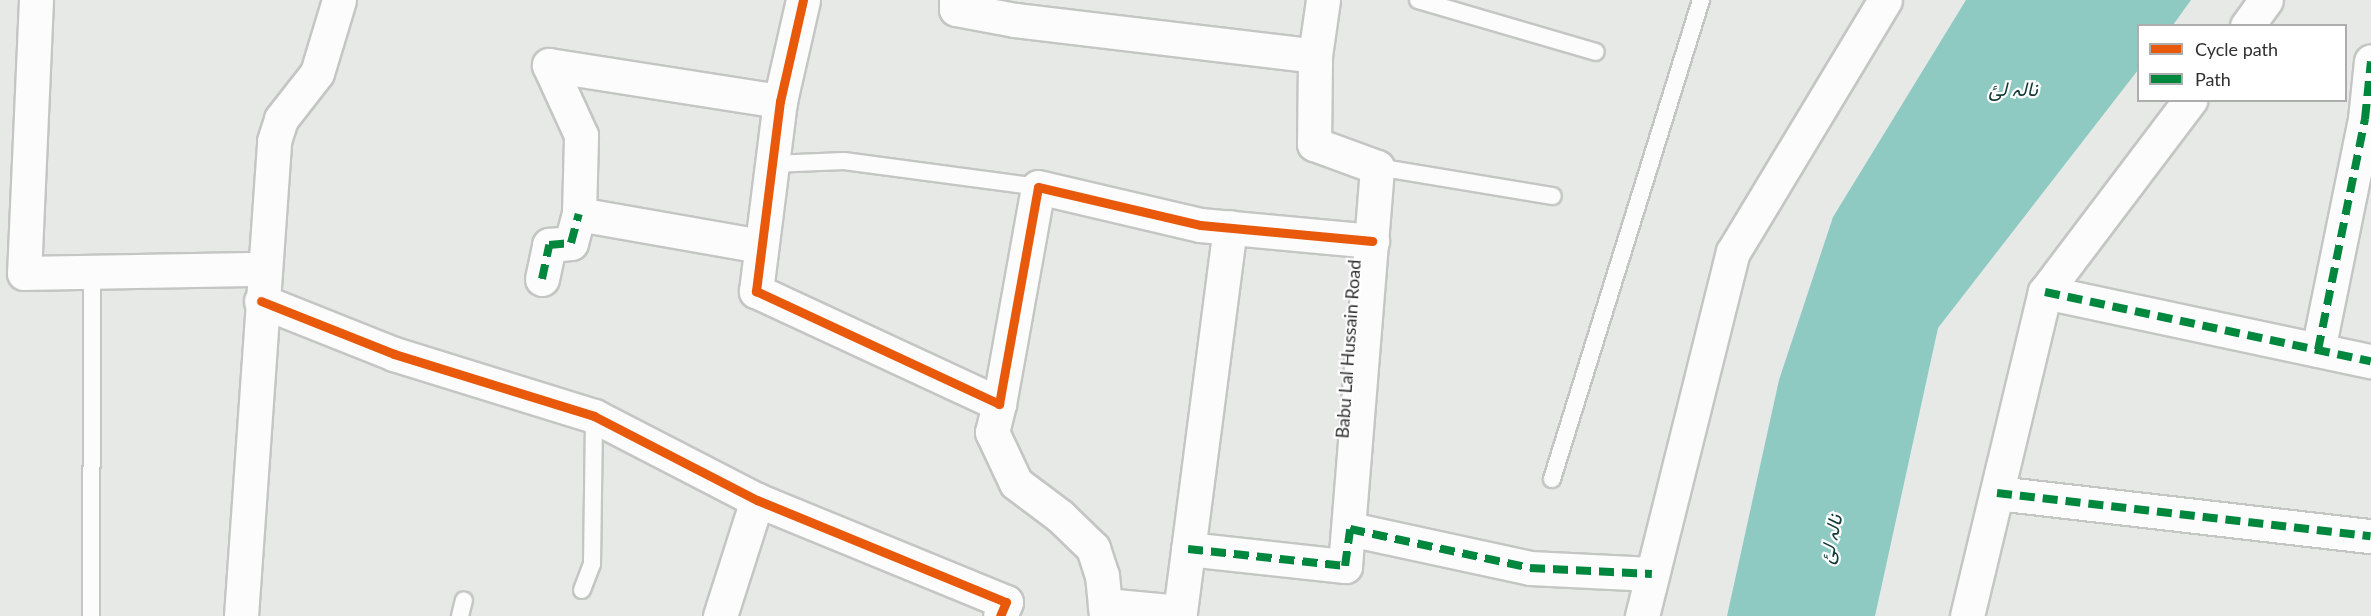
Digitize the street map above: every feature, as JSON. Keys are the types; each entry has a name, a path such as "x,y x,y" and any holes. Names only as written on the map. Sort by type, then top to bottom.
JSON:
{"street":[{"path":"36,0 24,273 263,269"},
{"path":"241,616 263,269 274,141 281,119 317,73 339,0"},
{"path":"803,0 780,101 756,291 999,404"},
{"path":"956,0 956,9 1017,10 1315,56"},
{"path":"1323,0 1315,56 1314,144 1377,167"},
{"path":"1642,616 1733,252 1885,0"},
{"path":"2248,24 2266,0"},
{"path":"2318,350 2366,118 2371,61"},
{"path":"542,279 549,245 571,243 579,214 581,135 549,65 780,101"},
{"path":"1967,616 2045,292 2188,102"},
{"name":"Babu Lal Hussain Road","path":"1188,549 1345,566 1350,529 1377,167"},
{"path":"1230,227 1180,612 1106,610 1102,575 1093,548 1060,516 1016,483 993,432 1038,187 1200,225 1230,227 1372,241"},
{"path":"579,214 760,246"},
{"path":"2045,292 2371,361"},
{"path":"261,301 394,354 594,416 757,500 1005,602 1000,616"},
{"path":"1997,493 2371,536"},
{"path":"720,616 757,500"},
{"path":"1350,529 1530,567 1652,574"}],"lane":[{"path":"1418,0 1596,52"},
{"path":"1552,479 1701,0"},
{"path":"772,164 844,161 1038,187"},
{"path":"1377,167 1553,196"},
{"path":"91,616 92,272"},
{"path":"582,590 592,564 594,416"}],"water":[{"name":"نالہ لئ","path":"1966,0 2191,0 2174,24 2137,24 2137,71 1938,328 1875,616 1727,616 1779,380 1833,217"}],"marked path":[{"path":"2318,350 2365,119 2371,61"},
{"path":"542,279 549,245 571,243 579,214"},
{"path":"2045,292 2371,361"},
{"path":"1997,493 2371,536"},
{"path":"1188,549 1345,566 1350,529 1530,568 1652,574"}],"cycle path":[{"path":"803,0 780,101 756,291 999,404 1038,187 1200,225 1372,241"},
{"path":"261,301 394,354 594,416 757,500 1006,602 1000,616"}]}
